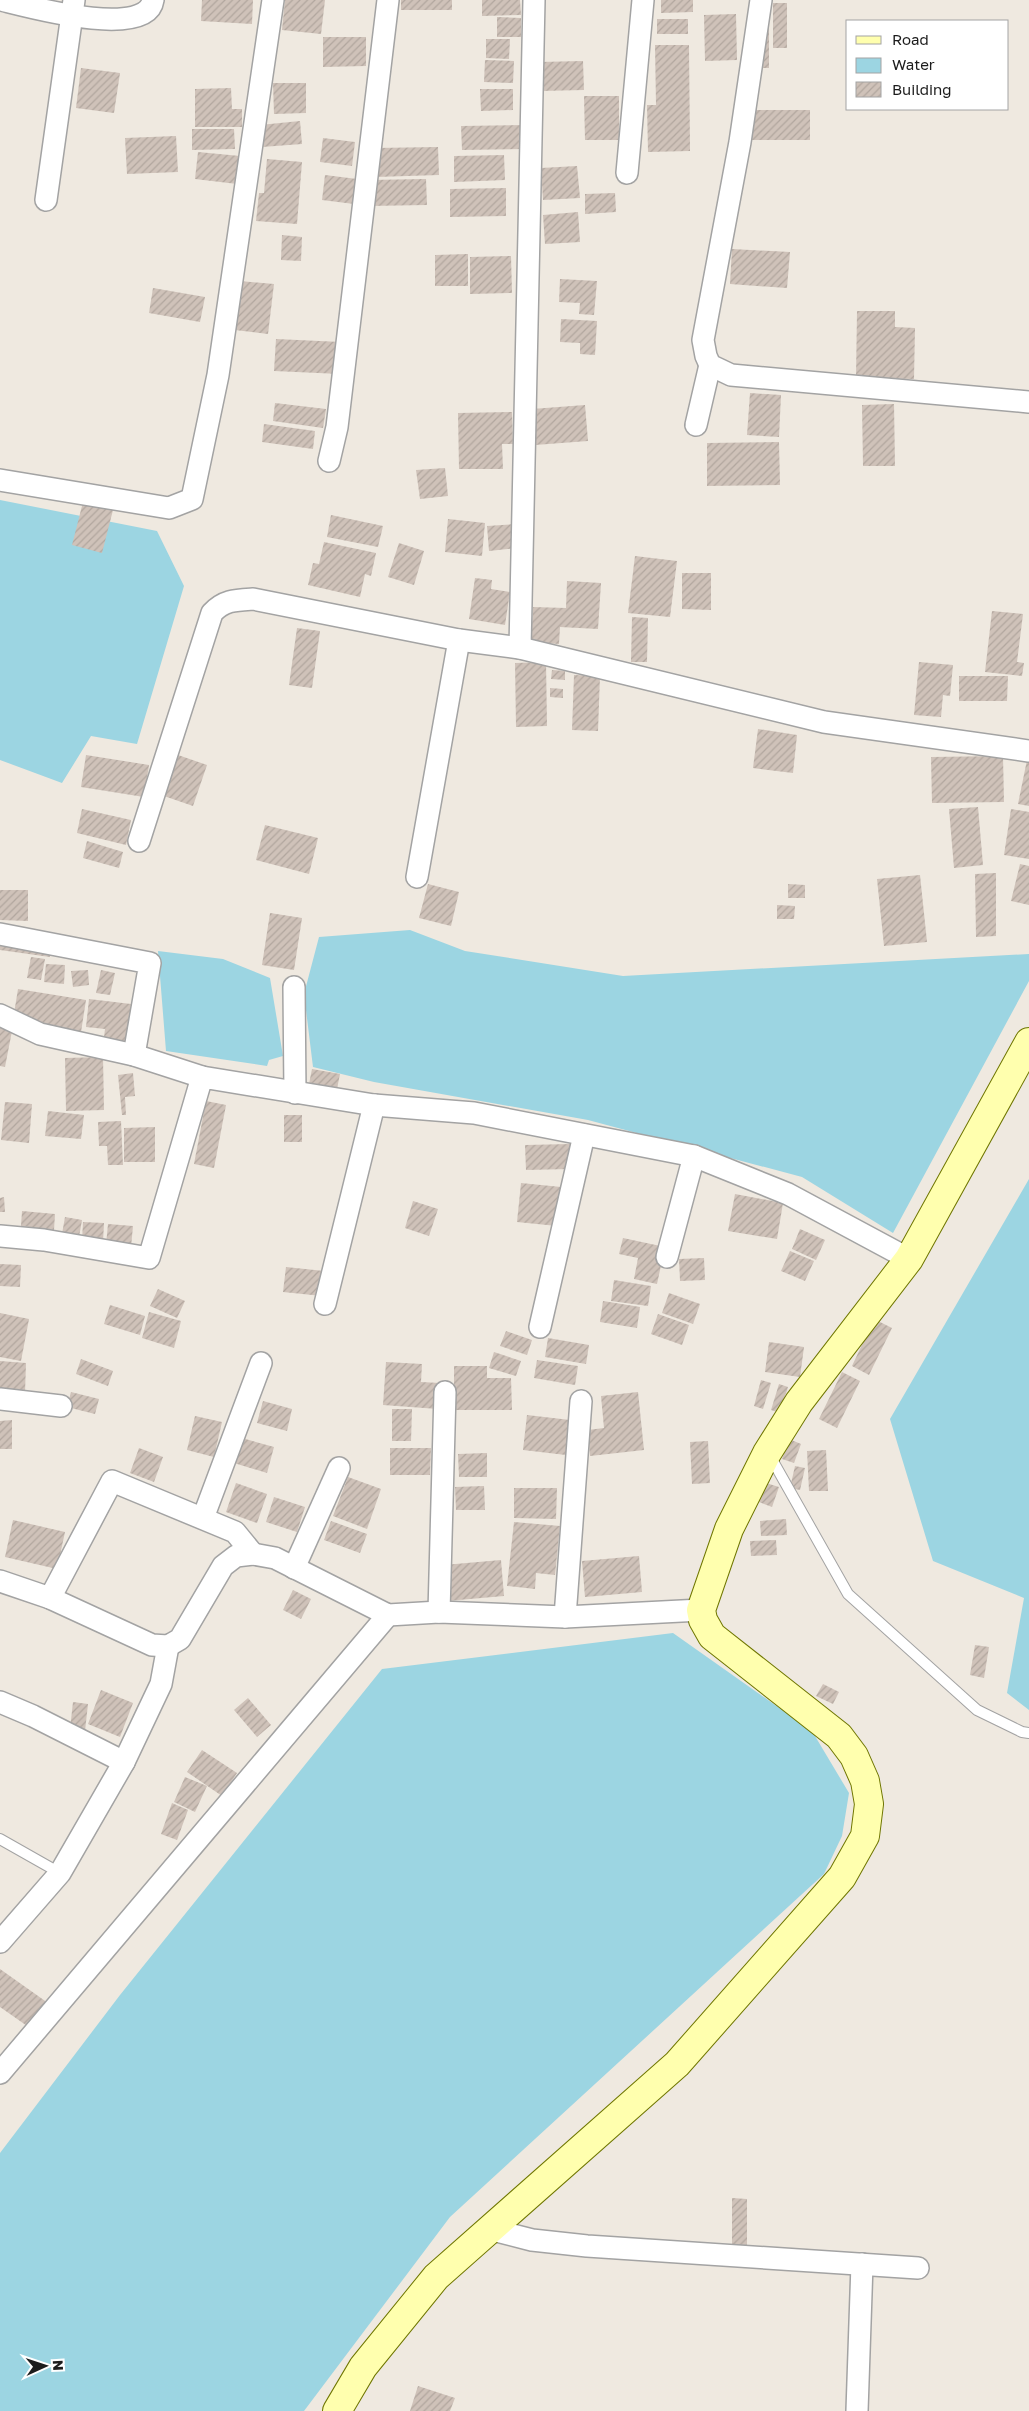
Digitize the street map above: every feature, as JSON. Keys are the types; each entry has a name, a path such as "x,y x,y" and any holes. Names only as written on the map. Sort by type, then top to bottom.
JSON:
{"street":[{"path":"1,0 73,8 131,19 143,13 152,4 153,0"},
{"path":"0,480 169,508 192,499 218,375 273,0"},
{"path":"329,462 338,417 388,0"},
{"path":"520,648 534,0"},
{"path":"627,172 643,0"},
{"path":"696,425 710,365 703,340 740,142 761,0"},
{"path":"46,200 73,8"},
{"path":"710,365 732,375 1029,402"},
{"path":"139,841 212,613 220,605 231,600 253,599 459,640 520,648 824,722 1029,750"},
{"path":"417,877 459,640"},
{"path":"0,934 150,964 134,1055"},
{"path":"294,986 295,1093"},
{"path":"0,1015 40,1034 134,1055 202,1077 374,1105 474,1113 694,1156 788,1194 909,1259"},
{"path":"337,2411 364,2367 436,2277 677,2064 842,1877 865,1836 869,1804 865,1781 854,1756 839,1736 712,1636 704,1620 702,1610 729,1529 767,1453 799,1402 909,1259 1029,1042"},
{"path":"0,1236 44,1240 149,1258 202,1077"},
{"path":"325,1304 374,1105"},
{"path":"540,1327 584,1135"},
{"path":"667,1257 694,1156"},
{"path":"203,1518 260,1363"},
{"path":"439,1612 445,1392"},
{"path":"0,1399 61,1406"},
{"path":"565,1617 581,1401"},
{"path":"294,1568 339,1468"},
{"path":"50,1598 112,1481 235,1532 253,1554"},
{"path":"0,1581 50,1598 152,1645 168,1646 180,1639 223,1566 236,1556 253,1554 275,1558 388,1614 439,1612 565,1617 702,1610"},
{"path":"0,2073 388,1614"},
{"path":"0,1942 60,1873 124,1762 161,1684 168,1646"},
{"path":"0,1702 33,1716 124,1762"},
{"path":"489,2229 532,2240 587,2246 918,2268"},
{"path":"857,2411 862,2264"}],"lane":[{"path":"767,1453 848,1594 976,1710 1022,1732 1029,1732"},
{"path":"0,1839 60,1873"}],"water":[{"path":"0,500 157,531 184,586 137,744 91,736 62,783 0,760"},
{"path":"410,930 465,951 623,976 1029,954 1029,981 893,1233 802,1177 588,1120 374,1082 313,1067 304,994 319,937"},
{"path":"158,951 223,959 270,978 283,1056 269,1060 267,1066 166,1051"},
{"path":"1029,1179 1029,1710 1007,1693 1024,1598 933,1561 890,1419"},
{"path":"673,1633 812,1731 849,1793 842,1836 824,1874 450,2217 304,2411 0,2411 0,2153 120,1995 382,1669"}],"building":[{"path":"202,0 253,0 252,24 201,21"},
{"path":"285,0 325,0 321,34 282,30"},
{"path":"401,0 452,0 452,10 401,10"},
{"path":"482,0 520,0 521,15 482,16"},
{"path":"661,0 693,0 693,12 661,13"},
{"path":"773,3 787,3 787,48 773,48"},
{"path":"736,14 737,60 705,61 704,15"},
{"path":"497,17 521,18 521,37 497,37"},
{"path":"657,19 688,19 688,34 657,34"},
{"path":"755,23 769,23 769,68 755,68"},
{"path":"323,37 366,37 366,66 323,67"},
{"path":"486,39 510,39 509,59 486,58"},
{"path":"655,45 689,45 690,151 648,152 647,105 656,105"},
{"path":"485,60 514,61 513,83 484,82"},
{"path":"583,61 584,90 540,91 539,62"},
{"path":"81,68 120,73 114,113 76,108"},
{"path":"273,83 306,83 306,113 274,114"},
{"path":"231,88 232,109 242,109 242,127 195,127 195,89"},
{"path":"480,89 513,89 513,110 481,111"},
{"path":"584,96 619,96 619,140 585,140"},
{"path":"753,110 810,110 810,140 752,140"},
{"path":"300,121 302,144 262,147 260,125"},
{"path":"525,125 526,149 462,150 461,126"},
{"path":"192,129 234,129 235,149 192,150"},
{"path":"176,136 178,172 127,174 125,138"},
{"path":"323,138 355,142 352,166 320,162"},
{"path":"438,147 439,175 376,177 375,148"},
{"path":"198,152 240,156 237,184 195,179"},
{"path":"504,155 505,180 454,182 454,156"},
{"path":"267,159 302,162 297,224 256,221 259,193 264,193"},
{"path":"577,166 580,198 543,200 541,168"},
{"path":"325,175 357,179 354,204 322,200"},
{"path":"426,179 427,205 369,206 368,180"},
{"path":"506,188 506,216 450,217 450,189"},
{"path":"615,193 616,212 585,214 585,194"},
{"path":"578,212 580,242 545,244 543,215"},
{"path":"282,235 302,237 301,261 281,260"},
{"path":"732,249 790,252 787,288 730,284"},
{"path":"468,254 468,286 435,286 435,255"},
{"path":"511,256 512,293 470,294 470,257"},
{"path":"560,279 597,281 594,315 579,314 580,303 559,302"},
{"path":"240,281 274,284 268,334 235,330"},
{"path":"153,288 205,297 200,322 149,313"},
{"path":"857,311 895,311 895,327 915,328 914,379 856,378"},
{"path":"561,319 597,321 595,355 580,354 580,343 560,342"},
{"path":"276,339 341,342 340,374 274,371"},
{"path":"750,393 781,395 779,437 747,435"},
{"path":"275,403 326,409 323,428 273,421"},
{"path":"894,404 895,466 863,466 862,405"},
{"path":"585,405 588,441 535,445 532,409"},
{"path":"512,412 513,444 502,444 503,469 459,469 458,413"},
{"path":"264,424 315,431 313,449 262,442"},
{"path":"779,442 780,485 707,486 707,443"},
{"path":"445,468 448,496 420,499 416,470"},
{"path":"83,502 113,510 102,553 72,545"},
{"path":"331,515 383,526 378,547 327,537"},
{"path":"448,519 485,523 482,556 445,552"},
{"path":"516,524 518,548 489,551 487,526"},
{"path":"324,542 376,553 371,576 365,574 360,597 308,585 313,563 319,564"},
{"path":"399,543 424,551 414,585 388,577"},
{"path":"635,556 677,561 670,617 628,613"},
{"path":"682,573 711,573 711,610 682,609"},
{"path":"475,578 492,580 491,589 510,592 505,625 469,619"},
{"path":"567,581 601,583 598,629 560,627 559,644 531,642 533,607 566,608"},
{"path":"992,611 1023,614 1017,662 1024,663 1022,676 985,672"},
{"path":"632,617 648,618 647,662 631,662"},
{"path":"297,628 320,631 312,688 289,685"},
{"path":"546,662 547,726 516,727 515,663"},
{"path":"919,662 953,665 950,696 943,695 941,717 914,715"},
{"path":"552,670 565,671 565,680 551,679"},
{"path":"574,675 600,676 598,731 572,730"},
{"path":"959,676 1008,676 1007,701 959,701"},
{"path":"550,688 563,689 563,698 550,697"},
{"path":"758,729 797,735 793,773 753,768"},
{"path":"86,755 149,765 144,797 81,787"},
{"path":"178,755 207,765 193,806 164,796"},
{"path":"1003,756 1004,802 932,803 931,757"},
{"path":"1027,760 1029,761 1029,806 1018,804"},
{"path":"978,807 983,865 954,868 949,809"},
{"path":"82,809 131,820 126,845 77,833"},
{"path":"1011,809 1029,812 1029,859 1004,855"},
{"path":"265,825 318,838 309,874 256,860"},
{"path":"87,841 123,852 119,868 83,858"},
{"path":"1020,864 1029,866 1029,905 1011,901"},
{"path":"996,873 996,936 976,937 975,874"},
{"path":"920,875 927,942 884,946 877,879"},
{"path":"428,884 459,892 451,926 419,918"},
{"path":"788,884 805,885 805,898 788,898"},
{"path":"0,890 28,890 28,921 0,920"},
{"path":"777,905 795,906 794,919 777,919"},
{"path":"270,913 302,918 294,970 262,965"},
{"path":"0,929 53,937 50,957 0,950"},
{"path":"31,957 45,959 41,980 27,978"},
{"path":"46,964 65,965 64,984 44,982"},
{"path":"88,970 89,985 73,987 71,971"},
{"path":"101,970 115,973 110,995 96,993"},
{"path":"18,989 86,1000 81,1032 13,1020"},
{"path":"89,999 131,1004 126,1047 103,1045 105,1029 86,1027"},
{"path":"0,1028 12,1031 5,1067 0,1066"},
{"path":"103,1057 104,1110 66,1111 65,1058"},
{"path":"312,1069 340,1074 336,1094 308,1089"},
{"path":"133,1073 135,1096 125,1097 126,1115 122,1115 118,1075"},
{"path":"206,1101 226,1105 214,1168 194,1164"},
{"path":"5,1102 32,1104 29,1143 1,1140"},
{"path":"48,1111 84,1115 81,1139 45,1136"},
{"path":"284,1115 302,1115 302,1142 284,1142"},
{"path":"121,1121 123,1165 108,1165 107,1146 99,1146 98,1122"},
{"path":"155,1127 155,1162 124,1162 124,1128"},
{"path":"571,1144 571,1169 526,1170 525,1145"},
{"path":"521,1183 561,1187 557,1226 517,1222"},
{"path":"735,1194 783,1203 777,1239 728,1231"},
{"path":"4,1197 5,1212 0,1212 0,1198"},
{"path":"413,1201 438,1209 429,1236 405,1228"},
{"path":"22,1211 55,1214 54,1230 21,1226"},
{"path":"65,1217 82,1220 79,1237 62,1234"},
{"path":"83,1222 104,1223 103,1242 82,1241"},
{"path":"108,1224 133,1226 131,1247 106,1245"},
{"path":"800,1229 825,1240 816,1260 792,1249"},
{"path":"623,1238 665,1247 657,1284 634,1279 638,1258 619,1254"},
{"path":"790,1251 814,1261 805,1281 781,1271"},
{"path":"704,1258 705,1280 680,1281 679,1259"},
{"path":"0,1264 21,1265 20,1287 0,1286"},
{"path":"286,1267 324,1271 322,1296 283,1292"},
{"path":"614,1280 651,1286 648,1306 611,1301"},
{"path":"158,1289 185,1301 177,1318 150,1306"},
{"path":"669,1293 700,1304 693,1324 662,1313"},
{"path":"603,1301 640,1307 637,1328 600,1322"},
{"path":"110,1305 145,1316 140,1335 104,1324"},
{"path":"149,1312 181,1321 174,1348 142,1338"},
{"path":"0,1313 29,1319 21,1361 0,1357"},
{"path":"658,1314 689,1325 682,1345 651,1334"},
{"path":"874,1319 892,1328 869,1375 852,1366"},
{"path":"506,1331 532,1340 527,1355 500,1346"},
{"path":"548,1338 589,1345 586,1364 545,1357"},
{"path":"769,1342 804,1347 800,1377 765,1372"},
{"path":"494,1352 521,1361 516,1376 489,1368"},
{"path":"81,1359 113,1371 108,1386 76,1374"},
{"path":"537,1360 578,1366 575,1385 534,1378"},
{"path":"0,1361 26,1363 25,1393 0,1392"},
{"path":"386,1362 422,1364 421,1382 440,1383 438,1409 383,1405"},
{"path":"454,1366 487,1366 487,1378 511,1378 512,1410 454,1410"},
{"path":"842,1372 860,1381 837,1428 819,1419"},
{"path":"761,1380 771,1383 763,1409 754,1406"},
{"path":"779,1384 788,1387 780,1413 771,1410"},
{"path":"71,1392 99,1399 95,1414 67,1407"},
{"path":"638,1392 644,1450 590,1456 588,1430 604,1428 601,1396"},
{"path":"263,1401 292,1409 287,1431 257,1423"},
{"path":"392,1409 412,1409 411,1441 392,1441"},
{"path":"527,1415 570,1420 566,1455 523,1450"},
{"path":"195,1416 222,1422 214,1457 187,1450"},
{"path":"12,1420 12,1449 0,1449 0,1421"},
{"path":"242,1438 274,1447 267,1473 234,1463"},
{"path":"789,1439 801,1444 794,1463 782,1459"},
{"path":"708,1441 710,1483 692,1484 690,1442"},
{"path":"139,1448 163,1457 154,1482 130,1473"},
{"path":"390,1448 431,1448 430,1475 390,1475"},
{"path":"826,1450 828,1491 809,1491 807,1451"},
{"path":"487,1453 487,1477 459,1477 458,1454"},
{"path":"795,1466 805,1468 800,1490 790,1488"},
{"path":"348,1477 381,1489 367,1529 333,1516"},
{"path":"236,1483 267,1494 257,1523 226,1512"},
{"path":"766,1483 779,1487 772,1507 759,1502"},
{"path":"484,1486 485,1510 456,1510 455,1487"},
{"path":"514,1488 557,1488 556,1519 514,1518"},
{"path":"274,1497 305,1507 297,1532 266,1522"},
{"path":"786,1519 787,1535 761,1536 760,1521"},
{"path":"13,1520 65,1532 57,1569 5,1557"},
{"path":"331,1521 367,1534 360,1553 324,1540"},
{"path":"514,1522 560,1526 555,1575 536,1573 535,1589 507,1586"},
{"path":"776,1540 777,1555 751,1556 750,1541"},
{"path":"639,1556 642,1592 585,1597 582,1561"},
{"path":"501,1560 504,1596 447,1601 444,1565"},
{"path":"293,1590 311,1599 301,1619 283,1610"},
{"path":"975,1645 989,1647 984,1678 970,1675"},
{"path":"823,1684 839,1692 833,1704 816,1696"},
{"path":"101,1690 133,1703 120,1737 88,1724"},
{"path":"248,1698 271,1725 257,1737 234,1710"},
{"path":"73,1702 88,1704 85,1731 70,1729"},
{"path":"202,1750 237,1773 222,1796 187,1772"},
{"path":"185,1777 207,1786 195,1812 174,1802"},
{"path":"172,1803 188,1810 177,1840 161,1834"},
{"path":"0,1969 48,2003 30,2028 0,2007"},
{"path":"732,2198 747,2199 747,2245 732,2245"},
{"path":"418,2386 455,2398 450,2411 410,2411"}]}
